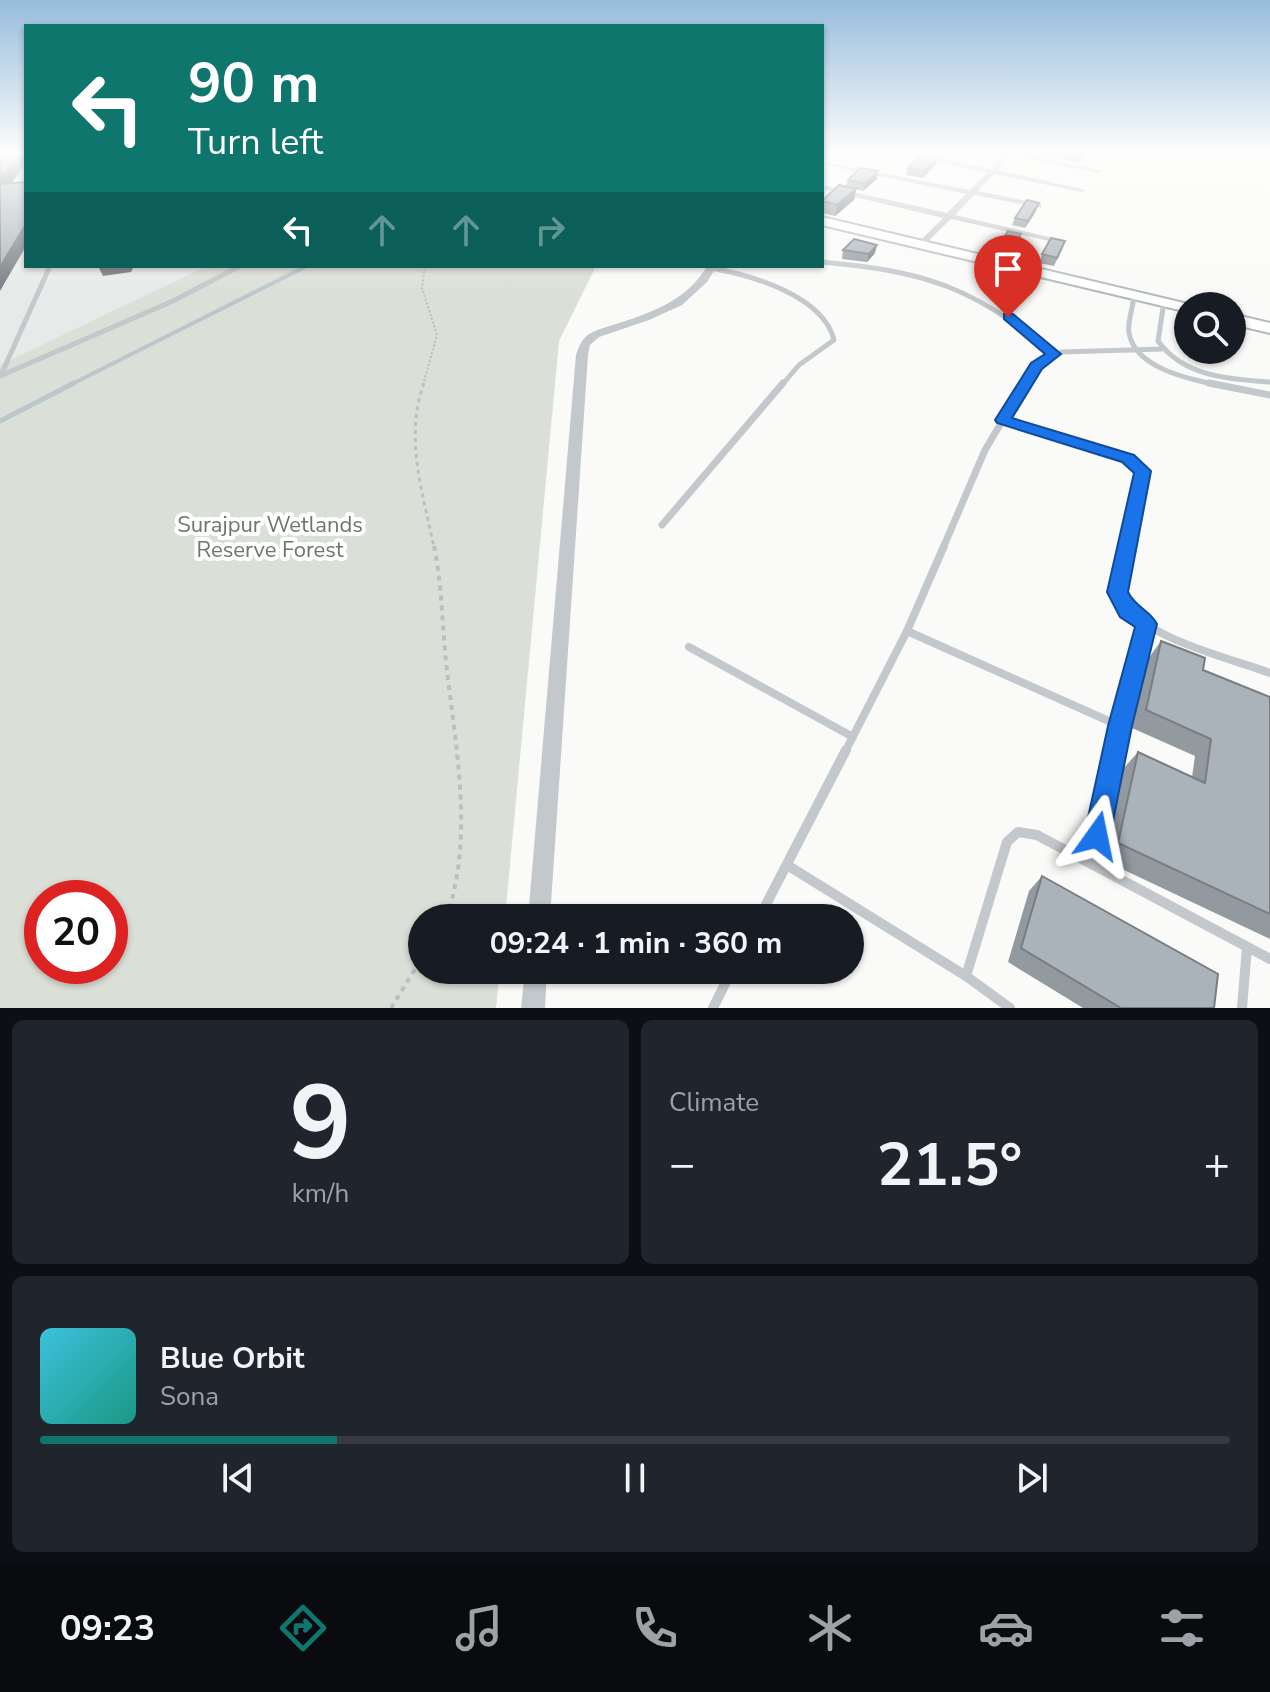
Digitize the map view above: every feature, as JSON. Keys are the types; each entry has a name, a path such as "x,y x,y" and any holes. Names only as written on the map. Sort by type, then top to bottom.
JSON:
{"main road":[{"path":"824,221 1174,304"},
{"path":"1246,322 1270,328"}],"street":[{"path":"879,200 1046,239"},
{"path":"921,245 965,200"},
{"path":"1010,200 1038,206"},
{"path":"540,904 582,355 585,344 595,335 686,297 707,278 712,268"},
{"path":"533,1008 535,984"}],"lane":[{"path":"824,262 887,271 973,297 1008,317 1054,354"},
{"path":"1,376 49,268"},
{"path":"1,376 161,307 236,268"},
{"path":"662,525 799,365 834,340 828,325 787,289 763,278 717,268"},
{"path":"1134,296 1129,333 1137,349 1154,363 1198,382 1270,395"},
{"path":"1164,302 1158,341 1162,349 1177,361 1202,372 1270,382"},
{"path":"766,904 907,631 985,450 1036,366 1054,354 1078,350 1162,349"},
{"path":"1003,420 1128,458 1140,466 1143,476 1117,592 1127,611 1146,624 1270,673"},
{"path":"1091,864 1120,726 1146,624"},
{"path":"907,631 1120,726"},
{"path":"689,647 853,737"},
{"path":"966,976 1007,842 1018,832 1037,835 1270,959"},
{"path":"787,865 966,976 1010,1008"},
{"path":"1242,1008 1247,947"},
{"path":"713,1008 725,984"}],"path":[{"path":"425,268 422,298 435,323 437,337 418,391 415,436 437,559 459,790 457,877 450,904"},
{"path":"391,1008 408,981"}],"shaded area":[{"path":"0,200 24,200 24,268 256,268 0,382"}],"green space":[{"name":"Surajpur Wetlands Reserve Forest","path":"203,268 595,268 559,341 506,904 408,904 408,984 499,984 496,1008 0,1008 0,365"}],"building":[{"path":"0,200 24,200 24,227 0,267"},
{"path":"824,200 843,200 837,205 824,202"},
{"path":"1027,200 1039,203 1028,221 1015,218"},
{"path":"1008,231 1021,234 1012,249 999,246"},
{"path":"1051,238 1065,241 1057,258 1042,254"},
{"path":"854,239 877,245 869,254 843,250"},
{"path":"1161,641 1205,658 1203,670 1270,697 1270,914 1118,843 1138,752 1205,783 1211,739 1146,710"},
{"path":"1042,876 1218,974 1214,1008 1121,1008 1021,948"}],"waterway":[{"path":"70,385 303,268"},
{"path":"0,421 74,383"}],"route":[{"path":"1008,317 1054,354 1036,366 1003,420 1128,458 1143,471 1117,592 1127,611 1146,624 1097,836"}]}
